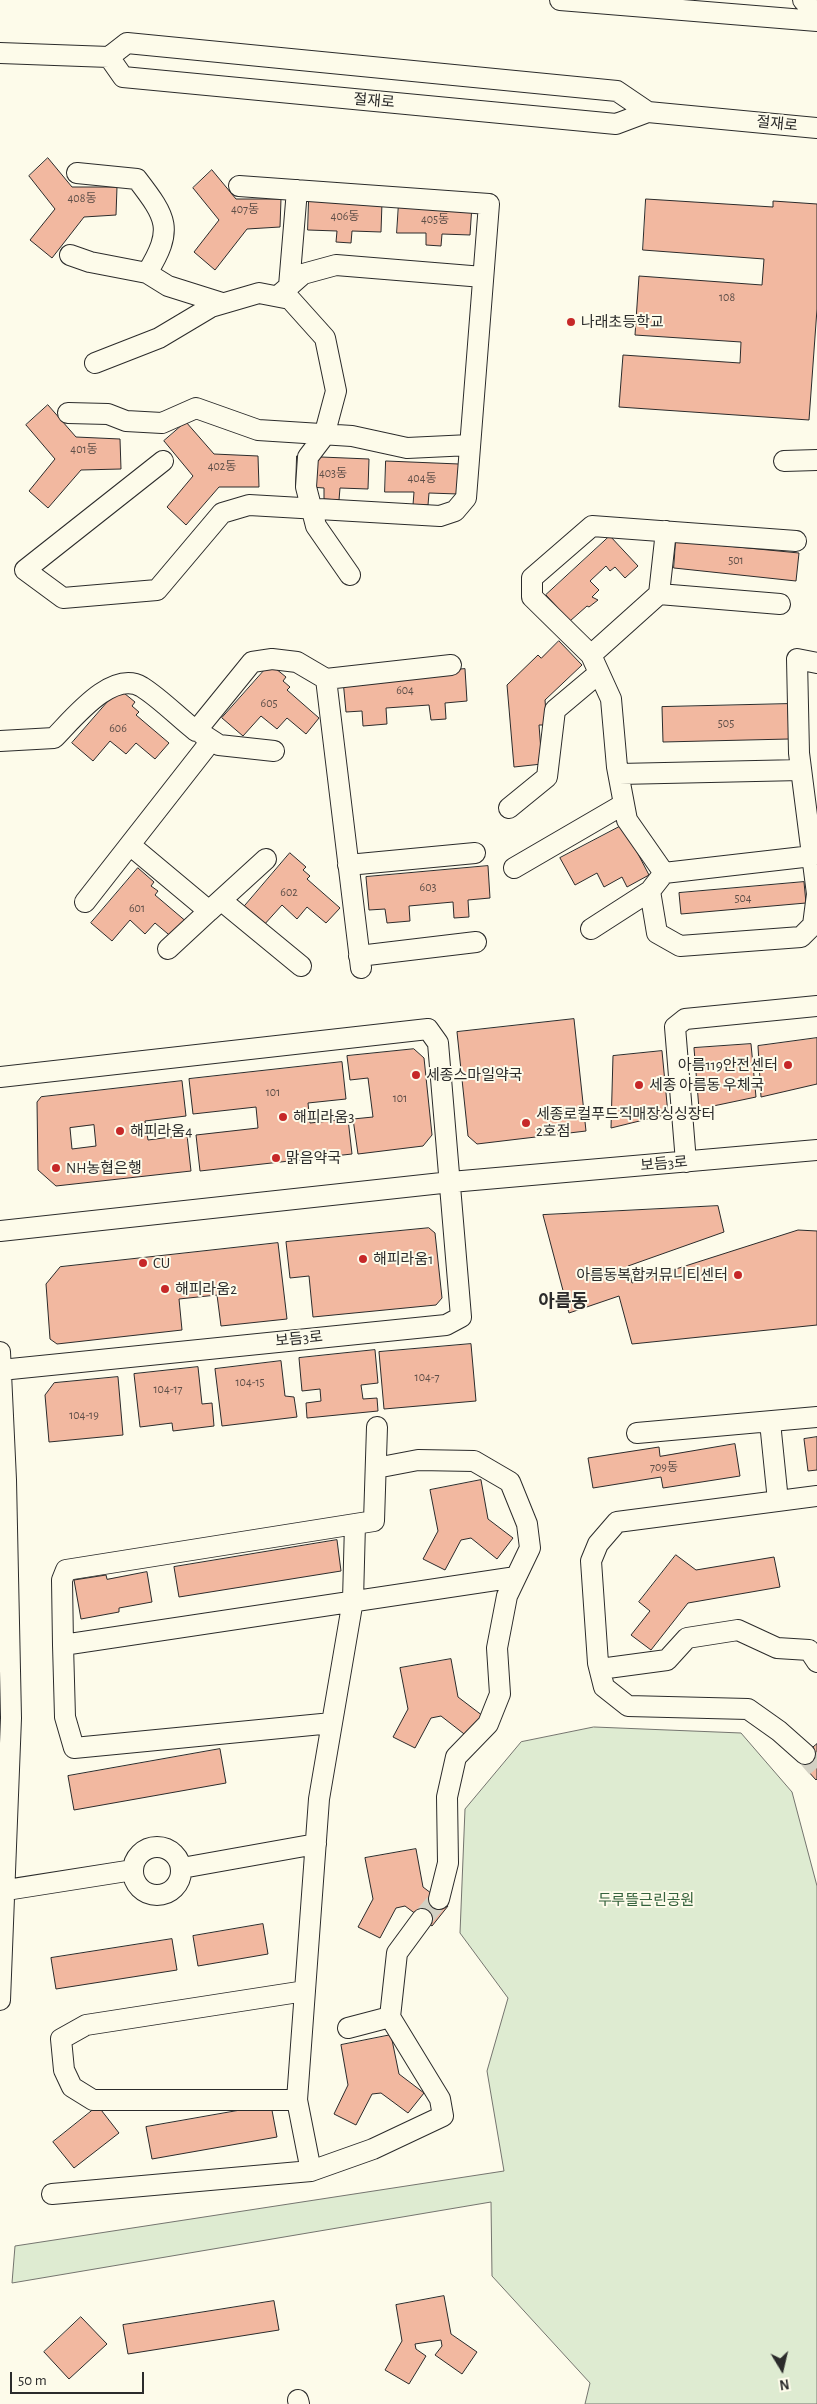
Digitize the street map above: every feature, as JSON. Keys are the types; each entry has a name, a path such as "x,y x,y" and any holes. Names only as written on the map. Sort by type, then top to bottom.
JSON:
{"street":[{"path":"560,0 817,21"},
{"path":"803,0 817,15"},
{"name":"절재로","path":"648,112 617,91 608,90 127,43 109,57 123,77 132,78 616,124 648,112 817,128"},
{"path":"0,53 109,57"},
{"path":"77,173 137,179 159,208 165,233 161,250 147,273"},
{"path":"163,461 25,570 63,598 157,590 222,513 249,505 440,516 455,511 466,498 489,204 239,186"},
{"path":"297,190 284,291 325,338 336,391 324,436 308,457 306,487 316,526 350,575"},
{"path":"70,255 90,262 147,273 168,286 222,303"},
{"path":"95,362 159,338 211,306 259,292 284,291 303,274 336,265 483,277"},
{"path":"68,413 108,414 126,421 162,423 196,408 258,430 324,436 352,436 407,448 470,445"},
{"path":"784,461 817,460"},
{"path":"664,873 627,820 619,774 611,699 595,664 532,597 532,578 592,526 796,541"},
{"path":"508,808 547,777 555,710 659,594 666,531"},
{"path":"659,594 780,604"},
{"path":"650,891 657,933 680,946 801,936 813,925 817,894 802,770 797,659 817,663"},
{"path":"85,902 130,845 252,662 272,660 297,662 326,679 451,665"},
{"path":"326,679 360,962 476,942"},
{"path":"0,741 54,738 98,694 119,684 140,686 204,736 219,745 274,751"},
{"path":"619,774 802,770"},
{"path":"514,868 624,804"},
{"path":"130,845 301,966"},
{"path":"348,865 475,853"},
{"path":"590,929 650,891 664,873 812,856"},
{"path":"168,949 266,859"},
{"path":"686,1162 675,1027 686,1019 817,1006"},
{"path":"0,1077 428,1029 438,1043 451,1182"},
{"name":"보듬3로","path":"0,1231 451,1182 817,1150"},
{"name":"보듬3로","path":"0,1370 446,1325 461,1317 451,1182"},
{"path":"0,1352 6,1480 11,1718 2,1891 0,2000"},
{"path":"637,1433 817,1417"},
{"path":"770,1422 778,1501"},
{"path":"332,1723 74,1748 65,1717 62,1580 66,1570 374,1521 377,1427"},
{"path":"376,1468 418,1460 474,1461 510,1482 527,1524 530,1548 508,1596 497,1648 500,1694 488,1724 456,1757 447,1797 448,1863 438,1899"},
{"path":"804,1754 779,1731 748,1709 628,1706 604,1687 600,1669 591,1561 598,1544 617,1522 817,1496"},
{"path":"311,2171 297,2100 319,1799 353,1600 355,1524"},
{"path":"63,1645 516,1577"},
{"path":"600,1669 667,1660 687,1638 738,1630 777,1648 809,1650 817,1662"},
{"path":"182,1868 316,1844"},
{"path":"153,1847 168,1849 175,1854 182,1868 181,1876 173,1890 158,1895 143,1891 137,1885 132,1870 139,1855 153,1847"},
{"path":"2,1891 132,1870"},
{"path":"52,2194 311,2171 373,2149 443,2116 440,2098 390,2017 397,1953 422,1919"},
{"path":"297,2100 93,2100 72,2087 64,2070 61,2039 86,2025 305,1991"},
{"path":"348,2028 390,2017"}],"green space":[{"name":"두루뜰근린공원","path":"594,1727 741,1733 792,1792 817,1886 817,2404 585,2404 590,2383 492,2276 491,2202 12,2283 15,2246 504,2171 487,2071 508,1998 460,1933 465,1809 521,1742"}],"building":[{"path":"48,158 72,187 117,187 116,215 84,217 52,258 30,240 55,209 29,176"},
{"path":"212,170 236,199 281,199 280,227 247,229 215,270 194,252 219,220 193,188"},
{"path":"309,199 382,202 381,232 352,231 351,243 336,242 337,231 308,230"},
{"path":"646,199 773,207 773,201 817,204 817,309 809,420 619,407 623,355 740,363 741,342 635,335 639,276 762,285 764,259 643,250"},
{"path":"399,202 472,205 470,235 442,234 441,246 426,245 426,233 397,233"},
{"path":"48,405 76,437 120,439 121,469 81,470 48,508 29,491 55,459 26,425"},
{"path":"186,422 214,454 258,456 259,487 219,487 186,525 167,507 193,476 164,441"},
{"path":"297,456 369,459 368,489 340,488 339,500 324,499 324,488 296,486"},
{"path":"386,461 459,464 458,494 429,493 428,505 413,505 414,492 385,492"},
{"path":"610,536 638,566 625,578 615,567 610,571 606,566 590,581 599,590 592,597 598,600 589,607 587,606 570,621 546,595"},
{"path":"676,541 799,553 796,581 674,568"},
{"path":"559,641 582,665 545,700 547,725 539,725 542,764 514,767 507,685 538,655 541,658"},
{"path":"270,664 286,677 283,681 290,687 287,690 319,718 306,734 287,718 277,729 261,716 243,736 222,718"},
{"path":"465,669 467,701 445,703 446,719 431,720 429,705 386,708 387,724 363,726 362,711 346,712 343,680"},
{"path":"119,689 135,702 132,706 139,712 136,715 169,743 155,759 136,743 126,754 110,741 93,761 72,743"},
{"path":"788,704 789,739 663,742 662,707"},
{"path":"623,825 649,875 627,887 622,877 604,887 597,873 575,885 560,858"},
{"path":"290,853 306,867 303,870 310,876 307,879 340,908 326,923 307,907 297,919 282,905 263,926 243,908"},
{"path":"488,866 490,898 468,900 469,917 454,918 453,902 409,906 410,921 387,923 385,909 369,910 366,877"},
{"path":"138,868 154,882 151,886 158,891 155,895 188,923 174,939 155,923 145,934 130,920 112,941 91,923"},
{"path":"804,882 806,903 681,914 679,893"},
{"path":"574,1019 586,1131 477,1144 468,1136 457,1032"},
{"name":"아름119안전센터","path":"817,1038 817,1084 761,1097 758,1046"},
{"path":"751,1044 756,1097 699,1109 694,1048"},
{"path":"414,1049 424,1058 432,1135 423,1146 358,1154 353,1119 373,1117 368,1078 350,1080 347,1056"},
{"name":"세종 아름동 우체국","path":"662,1051 668,1114 611,1128 613,1056"},
{"name":"해피라움3","path":"342,1062 346,1099 308,1103 310,1123 348,1119 352,1154 200,1171 196,1135 258,1128 256,1107 193,1114 189,1079"},
{"name":"해피라움4","path":"182,1081 186,1116 145,1121 148,1140 187,1135 191,1171 56,1186 38,1170 37,1102 41,1097","holes":["94,1125 96,1146 72,1149 70,1128"]},
{"name":"아름동복합커뮤니티센터","path":"718,1206 724,1232 628,1266 632,1283 798,1230 817,1231 817,1325 632,1344 619,1296 569,1313 543,1215"},
{"name":"해피라움1","path":"429,1228 435,1233 442,1298 436,1305 313,1317 309,1276 290,1278 286,1242"},
{"name":"해피라움2","path":"278,1243 287,1319 221,1326 217,1295 179,1299 182,1330 57,1344 50,1339 46,1284 60,1267"},
{"path":"471,1344 476,1401 384,1409 379,1352"},
{"path":"375,1350 378,1383 361,1385 363,1399 377,1398 378,1411 307,1418 306,1403 321,1401 320,1389 302,1391 299,1358"},
{"path":"281,1361 285,1396 294,1397 297,1417 222,1426 215,1369"},
{"path":"198,1367 202,1404 212,1403 214,1426 173,1431 172,1423 140,1427 134,1374"},
{"path":"118,1377 123,1435 49,1442 45,1395 54,1383"},
{"path":"817,1437 817,1470 808,1471 804,1439"},
{"path":"735,1444 740,1476 663,1488 661,1477 593,1488 588,1458 659,1447 660,1456"},
{"path":"481,1480 488,1519 513,1538 497,1559 471,1538 461,1540 445,1570 423,1559 438,1531 430,1490"},
{"path":"337,1540 341,1571 179,1597 174,1567"},
{"path":"676,1555 696,1570 774,1557 780,1587 688,1603 651,1650 631,1635 650,1611 639,1602"},
{"path":"147,1572 152,1602 119,1608 119,1612 81,1619 74,1580 106,1575 107,1579"},
{"path":"451,1659 458,1697 483,1716 468,1737 441,1716 431,1718 415,1748 393,1737 408,1709 400,1668"},
{"path":"817,1744 817,1779 816,1780 798,1760"},
{"path":"220,1749 226,1783 74,1810 68,1776"},
{"path":"416,1849 423,1887 448,1906 432,1926 405,1906 396,1908 380,1938 358,1927 373,1899 365,1858"},
{"path":"263,1924 268,1954 198,1966 193,1936"},
{"path":"172,1939 177,1970 56,1989 51,1958"},
{"path":"391,2035 399,2074 424,2093 408,2113 381,2093 372,2094 356,2125 334,2114 348,2085 341,2045"},
{"path":"271,2105 277,2137 152,2159 146,2127"},
{"path":"98,2106 119,2133 74,2168 53,2142"},
{"path":"444,2296 451,2334 477,2352 462,2374 435,2355 442,2346 441,2340 415,2344 416,2349 426,2356 409,2384 385,2370 402,2341 396,2305"},
{"path":"274,2301 279,2330 128,2354 123,2325"},
{"path":"81,2317 107,2344 69,2379 44,2352"}],"tunnel":[{"path":"805,1754 817,1768"},
{"path":"422,1919 439,1899"}],"place":[{"name":"나래초등학교","path":"571,322"},
{"name":"아름119안전센터","path":"788,1065"},
{"name":"세종스마일약국","path":"416,1075"},
{"name":"세종 아름동 우체국","path":"639,1085"},
{"name":"해피라움3","path":"283,1117"},
{"name":"세종로컬푸드직매장싱싱장터 2호점","path":"526,1123"},
{"name":"해피라움4","path":"120,1131"},
{"name":"맑음약국","path":"276,1158"},
{"name":"NH농협은행","path":"56,1168"},
{"name":"해피라움1","path":"363,1259"},
{"name":"CU","path":"143,1263"},
{"name":"아름동복합커뮤니티센터","path":"738,1275"},
{"name":"해피라움2","path":"165,1289"}],"district":[{"name":"아름동","path":"563,1302"}]}
